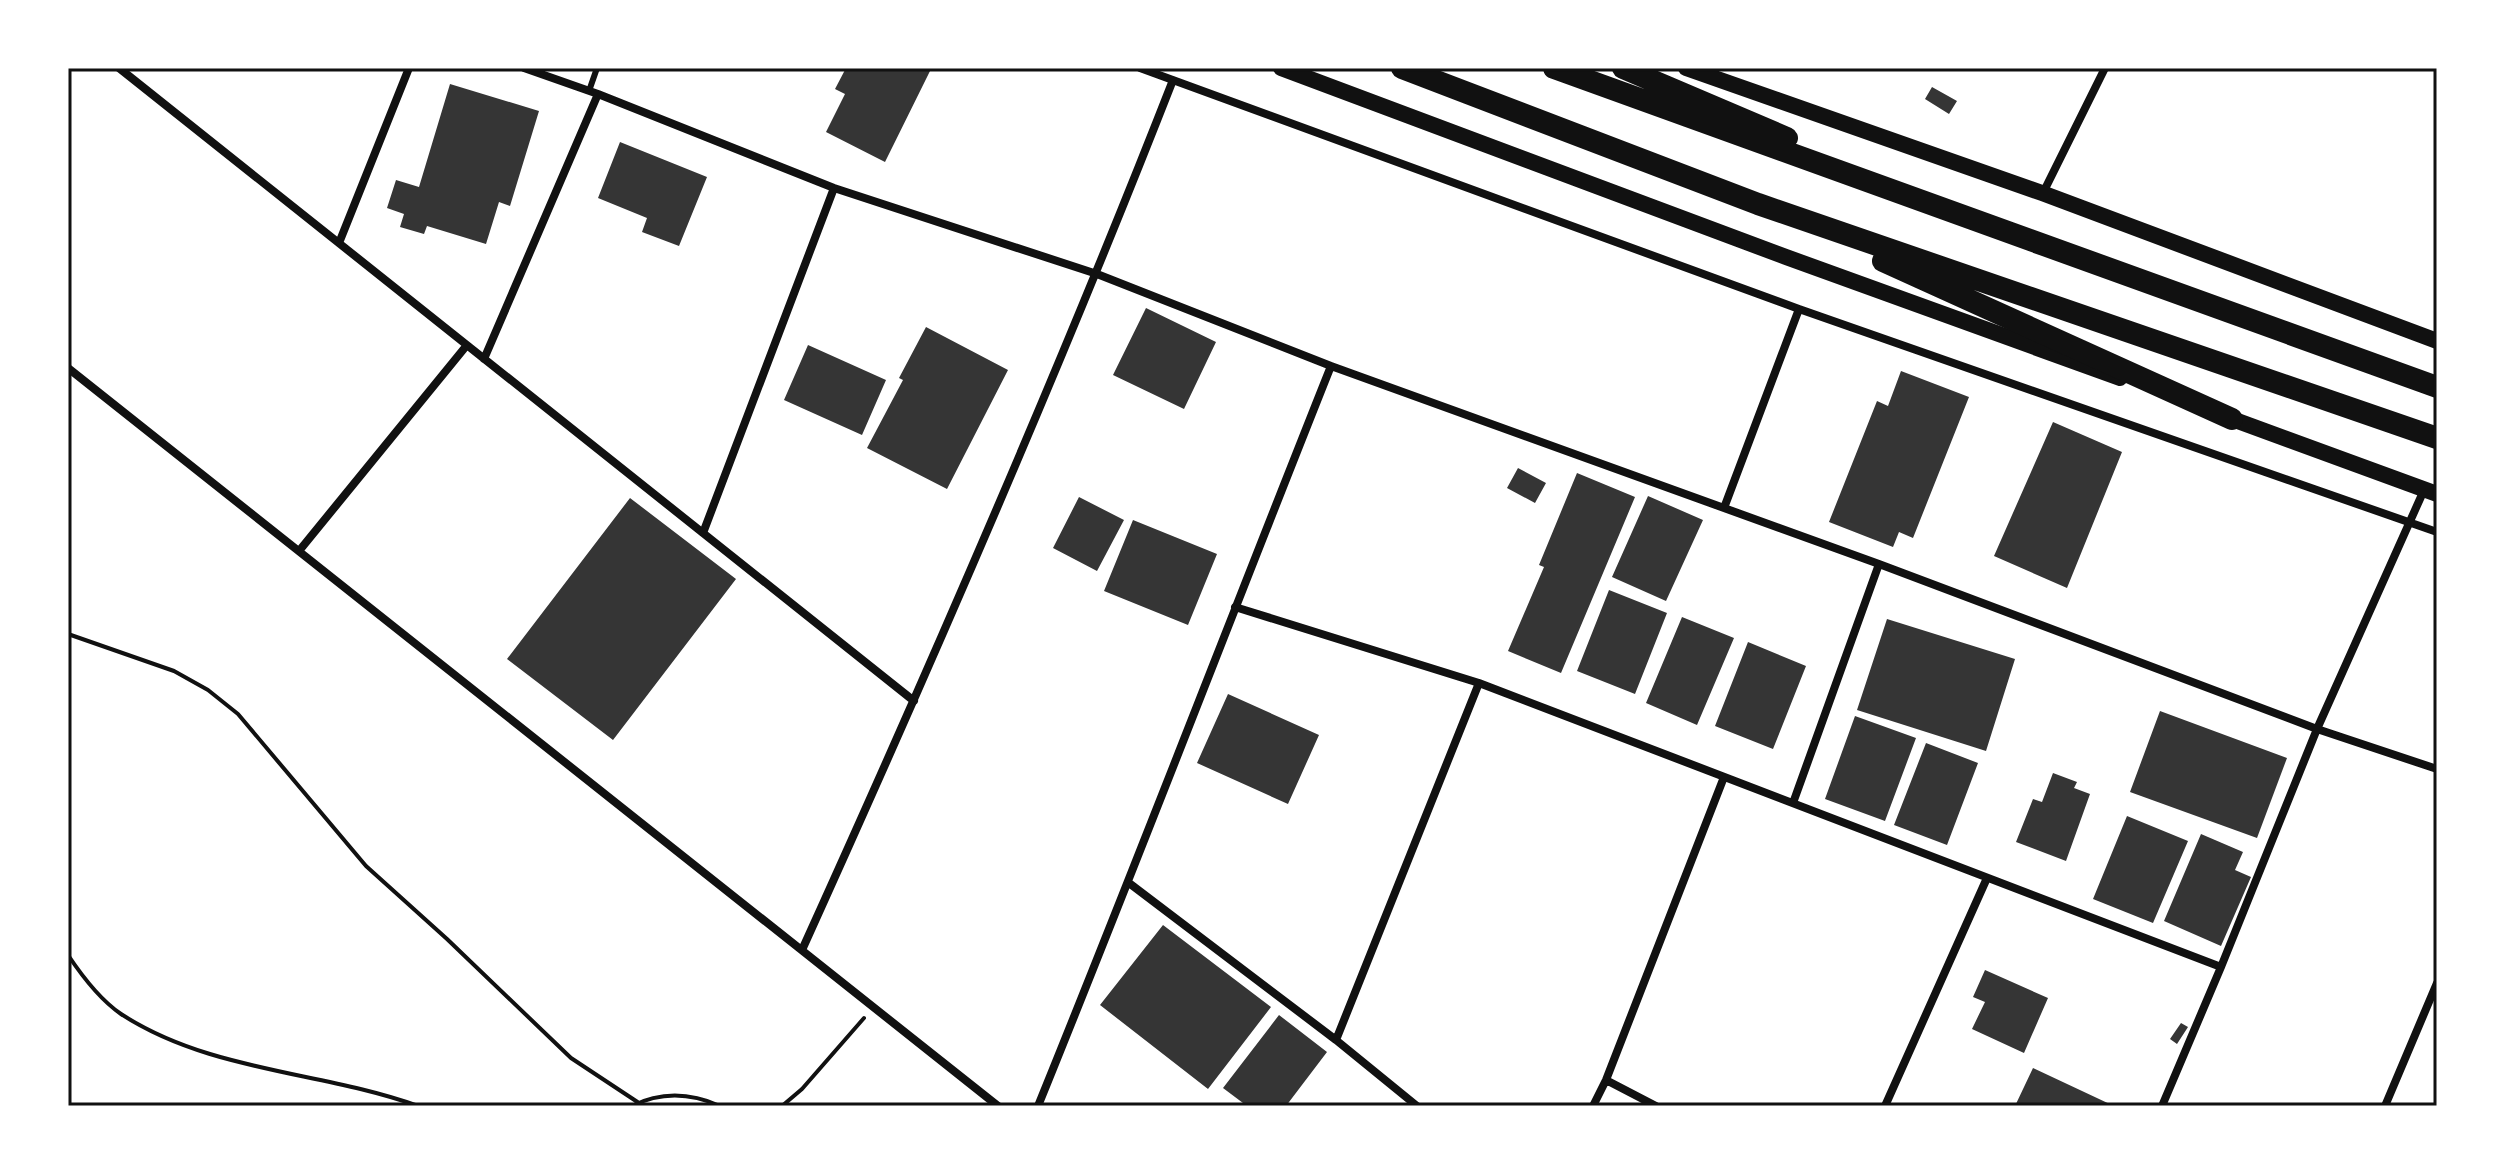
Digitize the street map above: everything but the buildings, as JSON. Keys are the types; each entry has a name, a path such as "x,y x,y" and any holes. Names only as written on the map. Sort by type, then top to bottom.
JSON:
{"highway":[{"path":"1402,68 1758,204 2437,438"},
{"path":"1554,68 2437,387"},
{"path":"1623,68 1997,228"},
{"path":"1758,204 2232,419"}],"main road":[{"path":"1281,68 1786,257 2430,492"},
{"path":"1686,68 2042,193 2437,341"}],"street":[{"path":"119,68 914,701"},
{"path":"339,243 409,68"},
{"path":"526,68 834,188 1097,274 1331,366 1879,564 2317,729 2437,769"},
{"path":"1140,68 1799,309 2437,532"},
{"path":"2042,193 2105,68"},
{"path":"802,950 914,701 1097,274 1173,80"},
{"path":"484,359 593,93"},
{"path":"703,533 834,188"},
{"path":"1724,508 1799,309"},
{"path":"299,551 467,345"},
{"path":"1038,1106 1129,883 1331,366"},
{"path":"68,368 998,1106"},
{"path":"2162,1106 2317,729 2411,522 2430,492"},
{"path":"1793,803 1879,564"},
{"path":"1235,607 1479,683 2221,967"},
{"path":"1336,1040 1479,683"},
{"path":"1593,1106 1606,1080 1724,777"},
{"path":"1885,1106 1987,878"},
{"path":"1129,883 1336,1040 1417,1106"},
{"path":"2385,1106 2437,983"},
{"path":"1606,1080 1656,1106"}],"lane":[{"path":"593,93 597,68"}],"path":[{"path":"68,634 174,671 208,690 238,714 366,866 571,1058 639,1103"},
{"path":"68,955 105,1001 121,1014 160,1034 221,1058 359,1087 418,1106"},
{"path":"782,1106 802,1089 873,1006"},
{"path":"632,1106 670,1095 687,1095 720,1106"}]}
